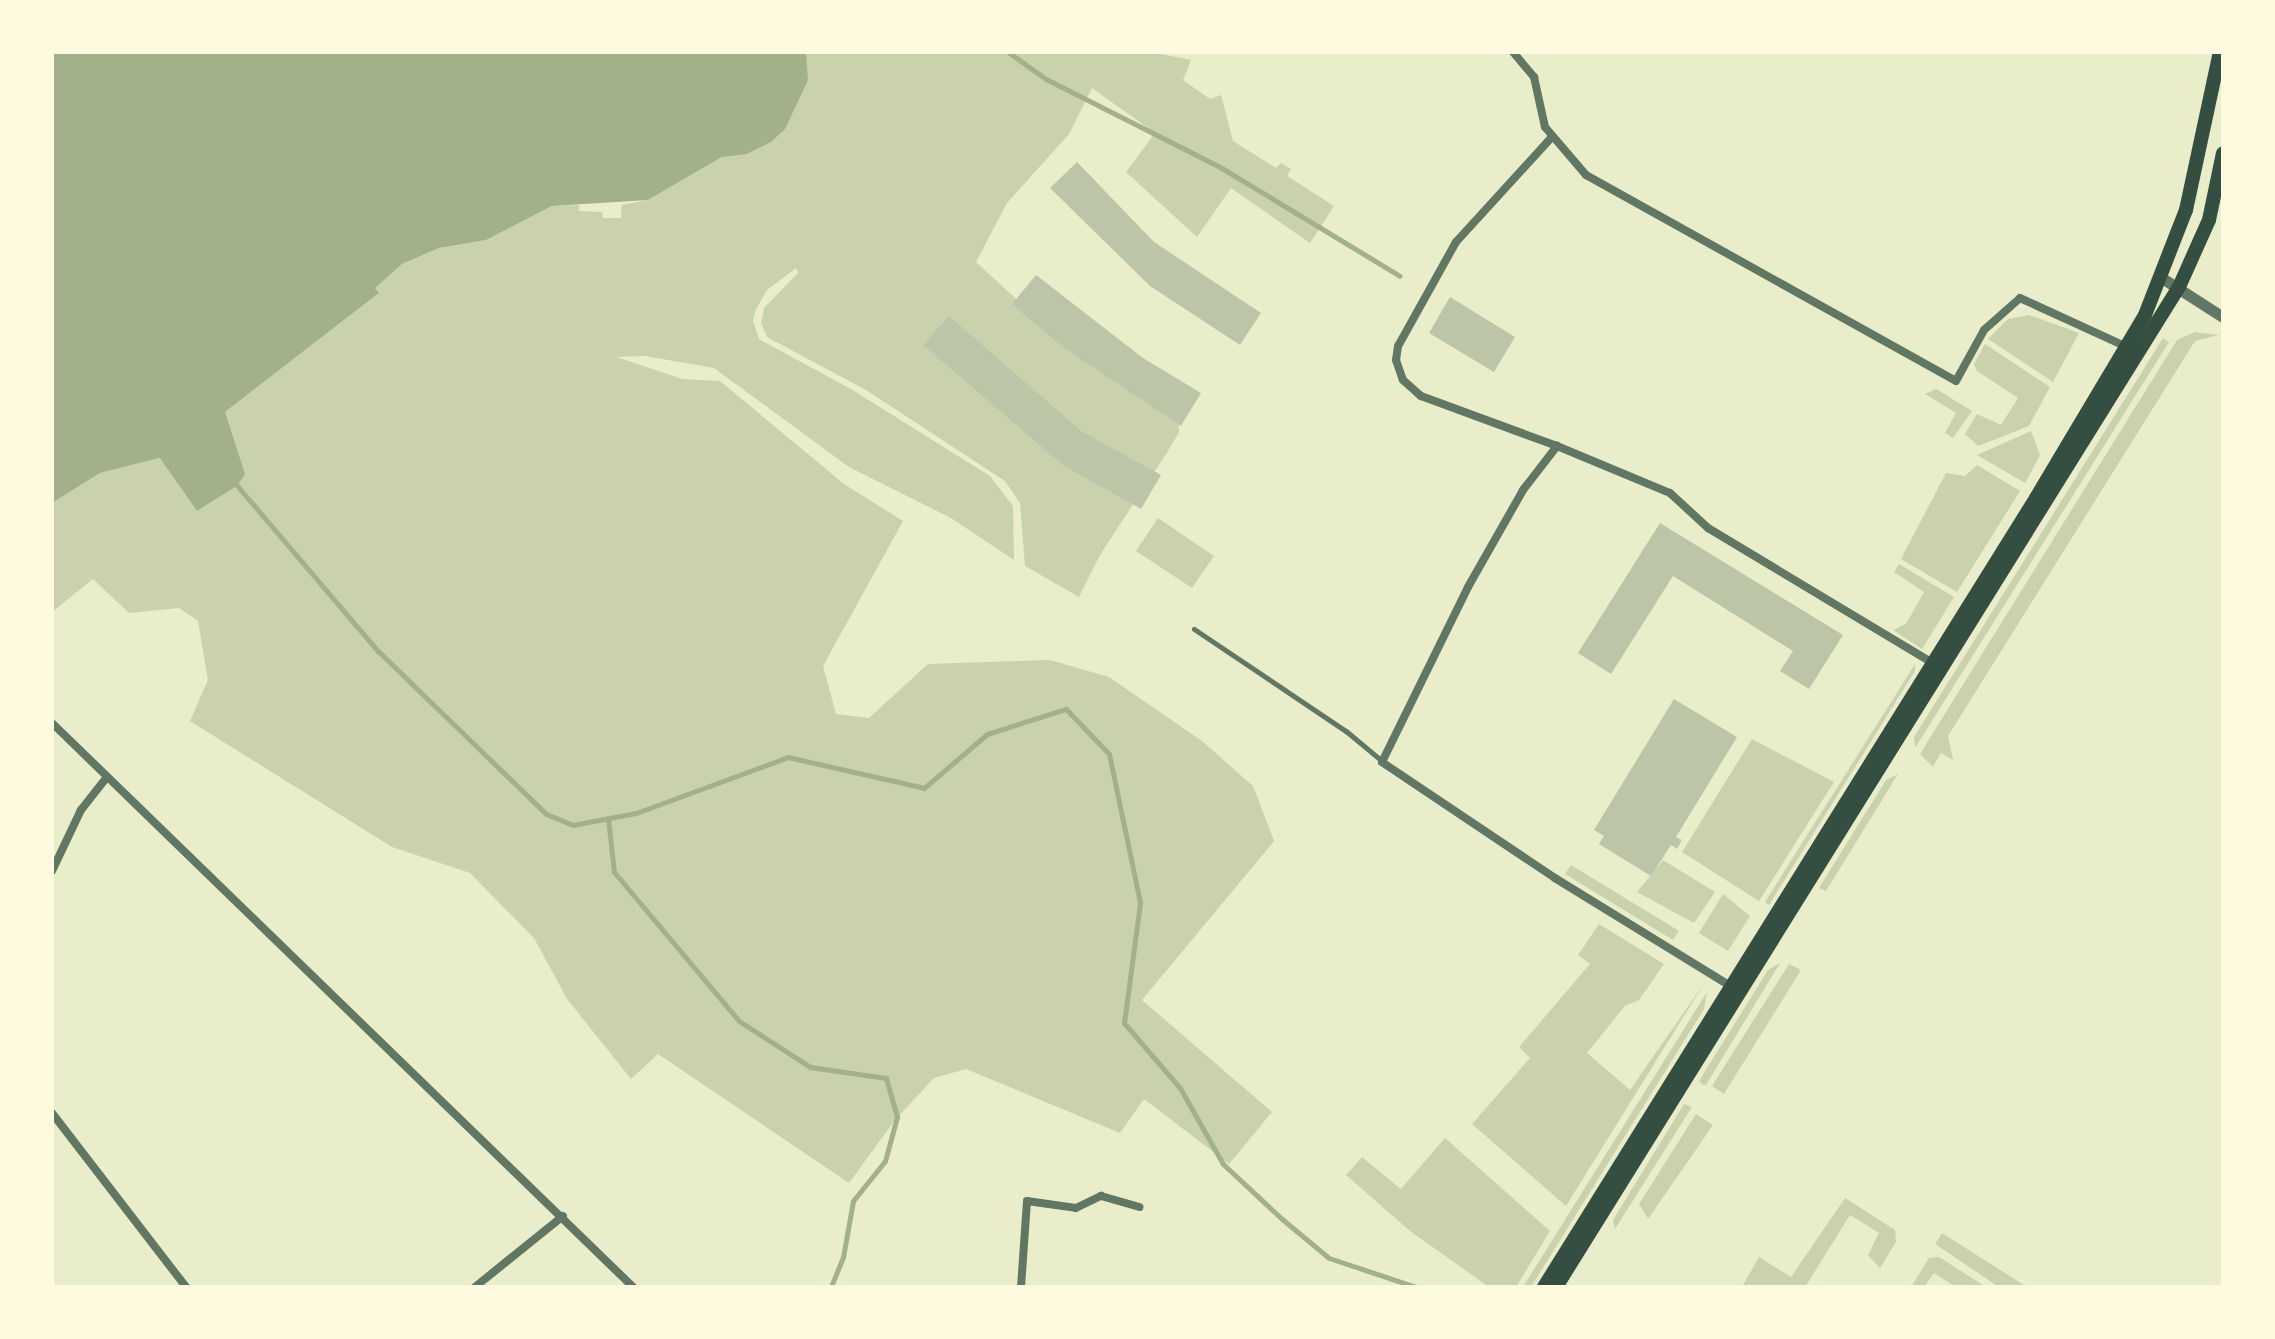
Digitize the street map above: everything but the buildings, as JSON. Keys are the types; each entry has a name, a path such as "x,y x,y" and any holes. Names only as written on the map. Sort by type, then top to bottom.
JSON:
{"main road":[{"path":"2221,52 2223,79"},
{"path":"2132,350 2162,278 2197,171 2221,52"},
{"path":"1544,1287 1938,666 2132,350 2179,287 2209,220 2223,153"},
{"path":"1556,1287 1735,989"}],"street":[{"path":"1513,52 1534,77 1539,111 1551,138 1586,175 1956,381 1984,330 2020,298 2132,350"},
{"path":"1551,138 1456,242 1411,323 1396,360 1409,389 1670,493 1708,528 1938,666"},
{"path":"2162,278 2223,317"},
{"path":"1557,446 1523,490 1468,587 1382,762 1555,878 1735,989"},
{"path":"52,723 633,1287"},
{"path":"52,871 81,810 107,777"},
{"path":"52,1113 186,1287"},
{"path":"1021,1287 1027,1201 1076,1208 1101,1196 1139,1207"},
{"path":"475,1287 563,1216"}],"lane":[{"path":"1194,629 1346,731 1382,762"}],"shaded area":[{"path":"52,52 806,52 808,80 785,129 771,142 747,154 722,157 648,200 552,206 486,240 439,248 402,264 375,288 379,293 225,412 245,474 237,486 197,511 160,458 100,473 52,503"},
{"path":"806,52 1151,52 1191,60 1183,80 1210,99 1221,95 1233,141 1276,168 1281,163 1291,169 1287,176 1334,206 1310,243 1231,188 1197,237 1126,172 1155,133 1092,88 1069,134 1007,203 976,262 1066,345 1178,416 1179,432 1100,555 1079,597 1025,566 1020,503 1005,481 866,390 767,337 761,323 764,308 798,273 796,268 767,290 756,309 753,321 759,339 851,389 990,476 1013,506 1014,560 951,518 849,467 714,368 645,356 617,357 682,379 720,381 844,484 903,521 823,666 836,714 869,718 928,664 1050,660 1109,677 1202,741 1253,786 1274,841 1142,1000 1272,1112 1229,1164 1144,1099 1120,1133 966,1069 934,1078 895,1120 849,1183 658,1054 631,1079 567,999 534,938 470,873 392,847 190,721 208,680 198,621 179,608 129,613 93,579 52,612 52,503 100,473 161,458 197,511 237,486 225,412 379,293 374,288 402,264 439,248 486,240 552,206 579,205 579,211 602,212 603,218 621,218 622,205 648,200 722,157 756,150 789,120 806,76"},
{"path":"2029,315 2079,333 2053,382 1988,339 2008,319"},
{"path":"2195,332 2219,335 2195,341 1948,736 1953,760 1941,753 1933,767 1920,754 2177,340"},
{"path":"2163,338 2169,342 1915,748 1914,737"},
{"path":"1985,344 2050,387 2029,426 1978,446 1965,434 1977,414 2001,425 2018,398 1977,371 1974,364"},
{"path":"1936,389 1972,411 1953,438 1945,433 1956,413 1925,394"},
{"path":"2031,431 2040,455 2025,483 1977,455"},
{"path":"1977,465 2020,491 1957,592 1901,559 1946,473 1965,476"},
{"path":"1158,518 1214,556 1192,588 1136,551"},
{"path":"1899,564 1954,597 1922,649 1893,630 1906,624 1924,592 1894,572"},
{"path":"1915,664 1915,671 1769,905 1765,902"},
{"path":"1752,739 1834,782 1759,901 1682,852"},
{"path":"1898,774 1826,891 1819,888 1886,780"},
{"path":"1663,860 1715,892 1694,923 1637,892"},
{"path":"1571,865 1679,931 1673,940 1565,874"},
{"path":"1723,894 1750,916 1728,951 1699,933"},
{"path":"1599,924 1664,964 1639,1000 1625,1006 1587,1053 1630,1090 1705,982 1566,1206 1472,1124 1530,1058 1519,1047 1590,964 1578,955"},
{"path":"1780,963 1706,1085 1703,1085 1699,1081 1768,970"},
{"path":"1789,964 1801,970 1724,1094 1712,1086"},
{"path":"1707,992 1704,1009 1531,1287 1523,1287"},
{"path":"1684,1104 1692,1107 1615,1229 1613,1220"},
{"path":"1696,1114 1713,1125 1648,1219 1639,1204"},
{"path":"1445,1138 1550,1231 1516,1287 1489,1287 1410,1231 1346,1175 1362,1157 1401,1189"},
{"path":"1845,1198 1895,1230 1896,1242 1880,1268 1868,1255 1879,1233 1850,1215 1805,1287 1742,1287 1759,1257 1791,1277"},
{"path":"1942,1233 2027,1287 1999,1287 1935,1244"},
{"path":"1939,1257 1986,1287 1956,1287 1934,1273 1924,1287 1911,1287 1929,1258"}],"waterway":[{"path":"1008,52 1046,79 1220,167 1400,276"},
{"path":"234,482 378,651 546,814 573,825 636,813 788,757 924,788 987,734 1066,709 1109,754 1140,903 1124,1023 1180,1088 1223,1164 1282,1219 1329,1258 1416,1287"},
{"path":"608,818 614,872 739,1021 810,1067 886,1078 897,1117 885,1161 853,1201 843,1257 831,1287"}]}
